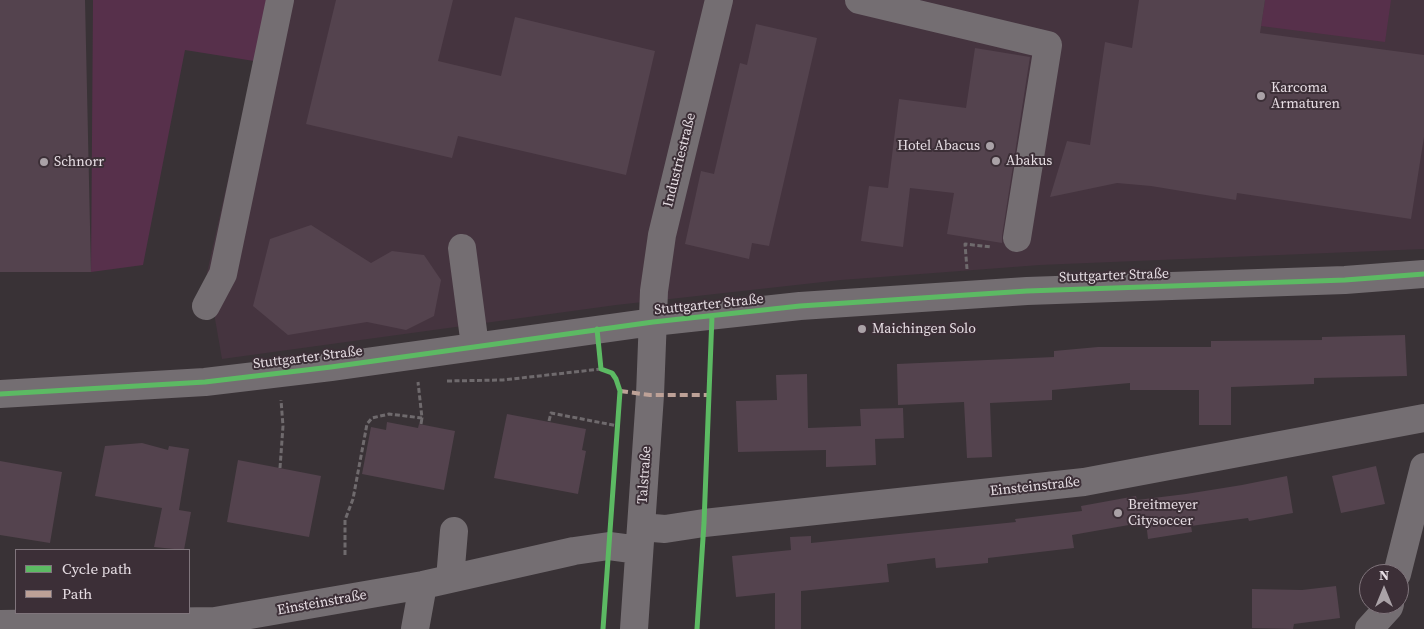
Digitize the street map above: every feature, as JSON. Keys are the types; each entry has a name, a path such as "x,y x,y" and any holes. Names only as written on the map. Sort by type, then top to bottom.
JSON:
{"street":[{"path":"206,306 223,274 280,0"},
{"name":"Industriestraße","path":"653,322 654,291 662,235 719,0"},
{"path":"859,0 1048,45 1017,238"},
{"path":"462,248 475,346"},
{"name":"Stuttgarter Straße","path":"0,394 98,390 204,382 331,367 653,322 800,306 969,294 1344,280 1424,274"},
{"name":"Talstraße","path":"634,629 653,322"},
{"name":"Einsteinstraße","path":"8,626 214,625 424,585 574,551 609,546 665,529 1084,482 1424,418"},
{"path":"1400,564 1424,467"},
{"path":"450,579 454,532"},
{"path":"416,629 424,585"},
{"path":"1368,629 1382,614"}],"path":[{"path":"969,294 965,244 1012,250 1017,238"},
{"path":"438,381 503,380 600,369"},
{"path":"409,383 419,382 421,424"},
{"path":"280,395 283,426 280,468"},
{"path":"549,422 551,413 618,426"},
{"path":"345,555 344,520 353,499 368,424 372,418 389,414 422,418"}],"shaded area":[{"path":"93,0 268,0 254,61 185,50 143,265 91,272"},
{"path":"268,0 1424,0 1424,249 1040,265 841,280 616,305 222,359 207,273"},
{"path":"1265,0 1391,0 1385,42 1261,26"}],"building":[{"name":"Schnorr","path":"0,0 85,0 91,272 0,272"},
{"path":"336,0 453,0 438,61 501,76 515,17 655,51 626,175 458,136 452,158 306,124"},
{"name":"Karcoma Armaturen","path":"1139,0 1265,0 1260,33 1424,55 1424,137 1411,219 1237,193 1236,200 1151,186 1117,183 1050,197 1067,141 1090,145 1105,42 1132,48"},
{"path":"756,24 817,38 769,246 752,243 749,259 685,244 701,171 714,174 740,63 747,65"},
{"path":"975,48 1030,57 1002,243 947,234 954,193 910,188 903,247 861,241 869,186 888,188 899,99 966,108"},
{"path":"311,225 371,263 392,251 424,255 441,280 434,316 406,330 367,322 288,335 253,306 270,239"},
{"path":"1405,335 1407,376 1314,378 1314,384 1231,387 1231,425 1199,425 1199,390 1130,390 1130,383 1052,390 1052,400 990,403 992,457 967,458 964,402 898,405 897,364 1054,357 1054,351 1098,347 1211,347 1211,341 1322,340 1322,337"},
{"path":"807,374 808,428 861,426 860,409 903,408 904,438 875,439 876,465 826,467 826,450 738,452 736,401 777,400 776,375"},
{"path":"507,414 586,429 582,450 586,451 578,494 494,478"},
{"path":"387,422 418,428 419,424 455,431 444,490 362,474 371,427 386,430"},
{"path":"142,443 168,450 169,446 189,449 179,510 191,512 184,549 154,547 162,508 95,496 105,446"},
{"path":"238,460 321,476 309,537 227,522"},
{"path":"0,461 62,472 50,543 0,535"},
{"path":"1376,466 1385,504 1341,513 1332,476"},
{"path":"1287,476 1293,513 1249,521 1248,518 1191,526 1192,532 1148,539 1146,522 1072,535 1074,548 988,558 988,563 936,568 935,558 887,564 889,582 801,591 801,629 775,629 775,593 736,597 732,556 791,550 790,537 811,536 811,543 1016,522 1015,519 1082,511 1081,506 1136,496 1137,500 1186,494"},
{"path":"1336,586 1340,618 1294,624 1293,629 1252,628 1252,589 1302,590"}],"marked path":[{"path":"620,391 650,395 709,395"}],"cycle path":[{"path":"0,394 205,382 331,367 653,322 800,306 1027,291 1345,280 1424,274"},
{"path":"697,629 704,523 712,316"},
{"path":"597,329 601,369 612,373 620,391 603,629"}],"place":[{"name":"Karcoma Armaturen","path":"1261,96"},
{"name":"Hotel Abacus","path":"990,146"},
{"name":"Abakus","path":"996,161"},
{"name":"Schnorr","path":"44,162"},
{"name":"Maichingen Solo","path":"862,329"},
{"name":"Breitmeyer Citysoccer","path":"1118,513"}]}
